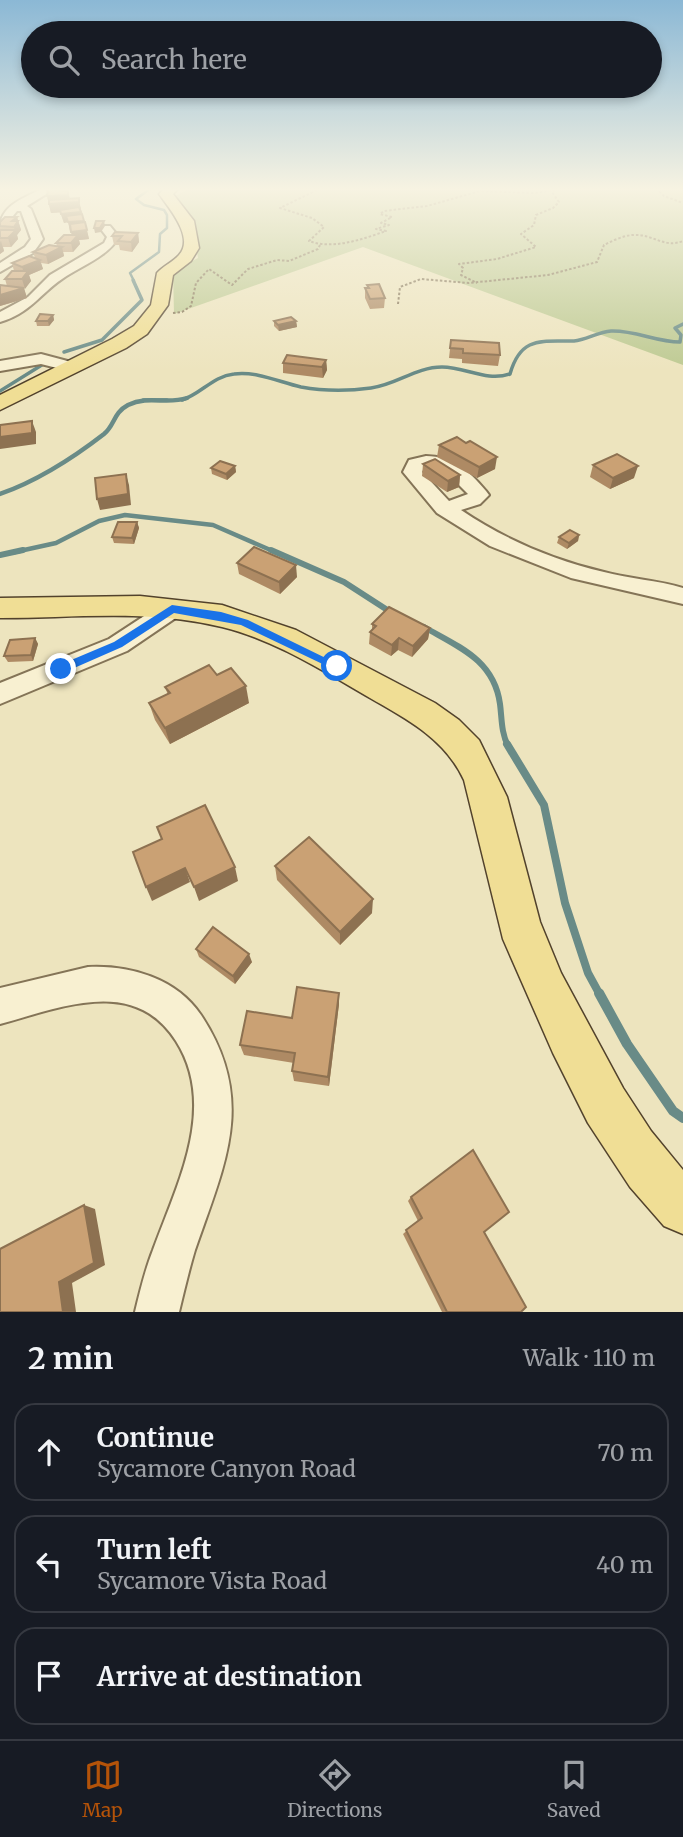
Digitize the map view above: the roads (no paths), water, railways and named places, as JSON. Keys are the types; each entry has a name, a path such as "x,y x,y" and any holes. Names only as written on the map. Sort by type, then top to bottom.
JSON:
{"main road":[{"path":"0,404 69,366 126,340 148,323 163,296 164,275 187,256 190,249"},
{"path":"0,608 172,609 221,616 305,649 427,715 466,751 491,805 514,907 558,1015 618,1127 645,1168 683,1207"}],"street":[{"path":"0,268 30,249"},
{"path":"0,318 25,305 55,278 101,249"},
{"path":"0,366 41,359 69,366"},
{"path":"444,509 509,547 548,562 606,580 655,587 683,596"},
{"path":"0,694 118,645 172,609"},
{"path":"0,1006 96,984 125,985 152,994 175,1010 194,1033 207,1062 214,1097 212,1136 204,1171 173,1253 157,1312"}],"waterway":[{"path":"134,281 130,273 159,249"},
{"path":"64,352 102,340 142,300 133,280"},
{"path":"185,398 220,378 243,373 301,387 336,390 380,386 415,373 442,367 501,376 510,374 520,353 534,343 579,340 611,331 680,342 681,335 675,328 683,324"},
{"path":"0,391 45,363"},
{"path":"0,494 41,476 80,452 104,434 119,412 128,405 143,401 185,398"},
{"path":"143,400 167,400"},
{"path":"15,552 56,543 99,521 125,515 213,525 275,552"},
{"path":"0,555 23,550"},
{"path":"271,550 344,582 392,613"},
{"path":"424,627 473,656 491,676 500,704 508,745"},
{"path":"508,745 544,805 565,903 588,973 600,995"},
{"path":"599,993 627,1044 673,1111 683,1118"}]}
